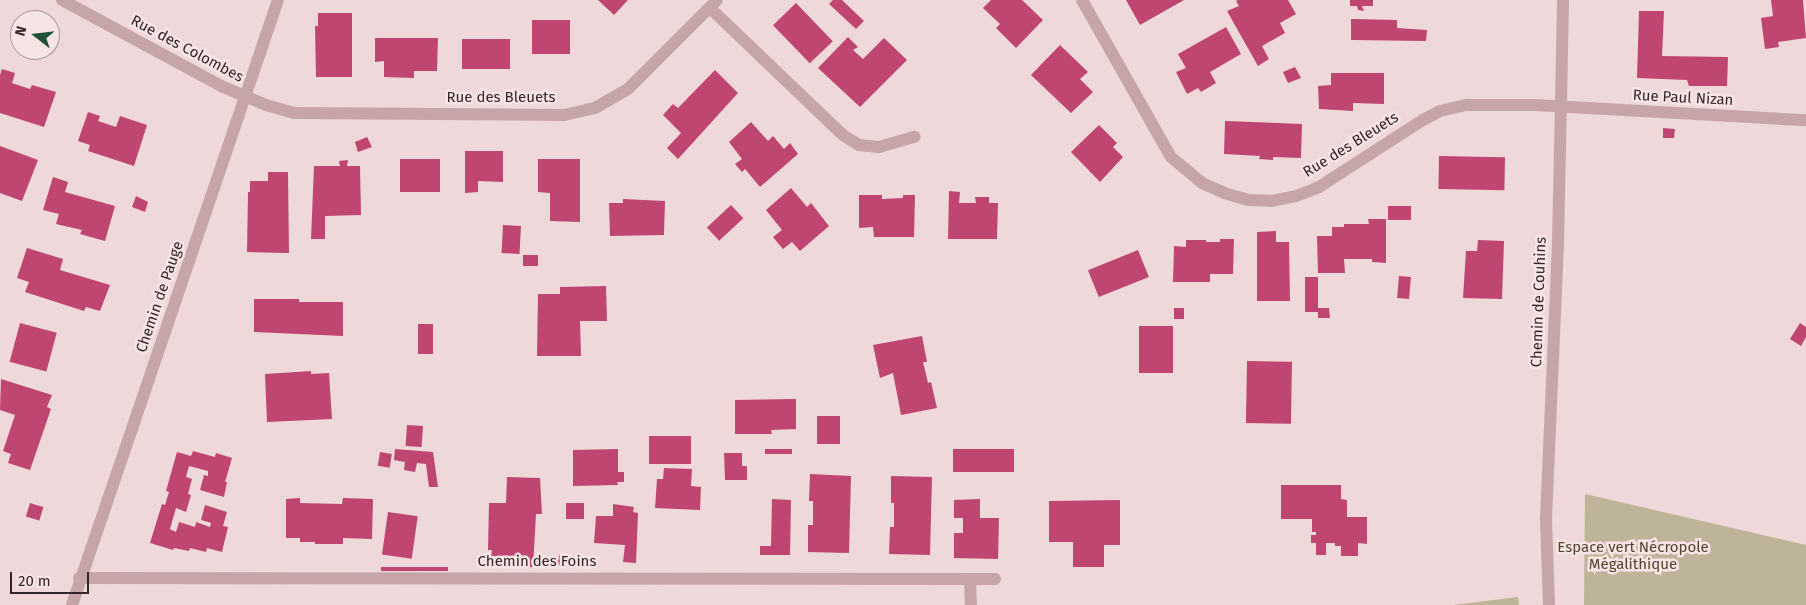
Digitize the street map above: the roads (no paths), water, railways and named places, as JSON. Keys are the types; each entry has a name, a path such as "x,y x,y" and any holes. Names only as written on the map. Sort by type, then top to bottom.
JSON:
{"street":[{"name":"Rue des Colombes","path":"62,0 245,98"},
{"name":"Chemin de Pauge","path":"72,605 79,578 278,0"},
{"name":"Rue des Bleuets","path":"1082,0 1171,157 1202,183 1224,193 1248,200 1272,201 1296,196 1319,187 1423,120 1440,112 1476,105 1534,105 1559,108"},
{"name":"Chemin de Couhins","path":"1549,605 1546,519 1558,243 1559,108 1563,0"},
{"name":"Rue des Bleuets","path":"245,98 294,113 564,115 580,113 612,100 629,88 713,4"},
{"path":"713,4 843,135 859,145 879,147 915,137"},
{"name":"Rue Paul Nizan","path":"1559,108 1806,120"},
{"name":"Chemin des Foins","path":"79,578 995,579"},
{"path":"970,579 970,605"}],"park label":[{"name":"Espace vert Nécropole Mégalithique","path":"1633,556"}]}
